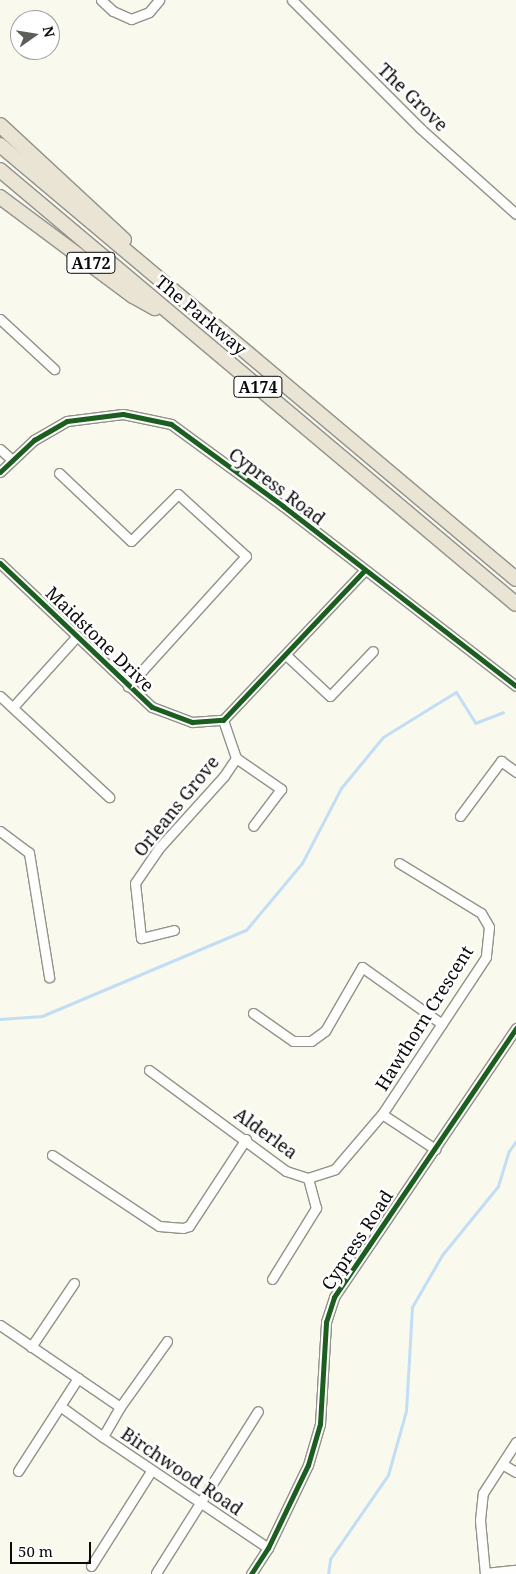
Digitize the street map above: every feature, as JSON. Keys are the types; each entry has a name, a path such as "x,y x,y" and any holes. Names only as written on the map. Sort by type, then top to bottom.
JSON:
{"highway":[{"name":"A174","path":"0,125 99,213 180,296"},
{"name":"The Parkway","path":"0,145 516,579"},
{"name":"The Parkway","path":"0,170 516,604"},
{"name":"A172","path":"0,197 133,296 184,324"}],"street":[{"path":"101,0 113,11 131,19 149,12 159,0"},
{"name":"The Grove","path":"292,0 421,129 516,214"},
{"path":"0,319 54,369"},
{"name":"Cypress Road","path":"0,472 11,459 50,428 83,416 123,414 171,424 283,506 364,571 430,618 516,686"},
{"path":"0,449 11,459"},
{"path":"59,472 131,541 178,494 246,556 128,686"},
{"name":"Maidstone Drive","path":"0,563 152,707 168,716 192,722 223,720"},
{"path":"223,720 364,571"},
{"path":"13,707 77,636"},
{"path":"286,655 330,696 373,651"},
{"path":"0,696 110,797"},
{"name":"Orleans Grove","path":"174,930 141,938 135,883 159,848 224,776 236,758 223,720"},
{"path":"236,758 281,789 252,826"},
{"path":"460,816 501,761 516,772"},
{"path":"0,831 29,853 48,978"},
{"name":"Hawthorn Crescent","path":"399,862 481,913 489,927 486,957 382,1114 435,1149"},
{"path":"253,1013 294,1041 311,1041 325,1031 362,967 442,1024"},
{"name":"Cypress Road","path":"251,1574 268,1548 308,1465 320,1424 326,1322 334,1297 516,1028"},
{"name":"Alderlea","path":"149,1070 246,1139 286,1171 308,1178 335,1169 382,1114"},
{"path":"52,1155 159,1226 183,1228 189,1226 246,1139"},
{"path":"272,1279 316,1208 308,1178"},
{"path":"31,1347 74,1283"},
{"name":"Birchwood Road","path":"0,1325 120,1407 103,1437 268,1548"},
{"path":"120,1407 167,1341"},
{"path":"18,1471 78,1378"},
{"path":"60,1406 103,1437"},
{"path":"156,1573 258,1411"},
{"path":"516,1442 489,1480 481,1505 485,1573 516,1570"},
{"path":"502,1464 516,1472"},
{"path":"91,1566 151,1471"}],"waterway":[{"path":"0,1019 42,1016 246,930 302,863 341,788 383,737 456,692 475,723 503,712"},
{"path":"328,1574 330,1559 388,1475 406,1411 412,1307 442,1255 498,1186 509,1151 516,1141"}],"cycle path":[{"path":"0,472 34,440 67,421 123,414 171,424 283,506 516,686"},
{"path":"0,563 152,707 192,722 223,720 364,571"},
{"path":"251,1574 268,1548 308,1465 320,1424 326,1322 334,1297 516,1028"}]}
